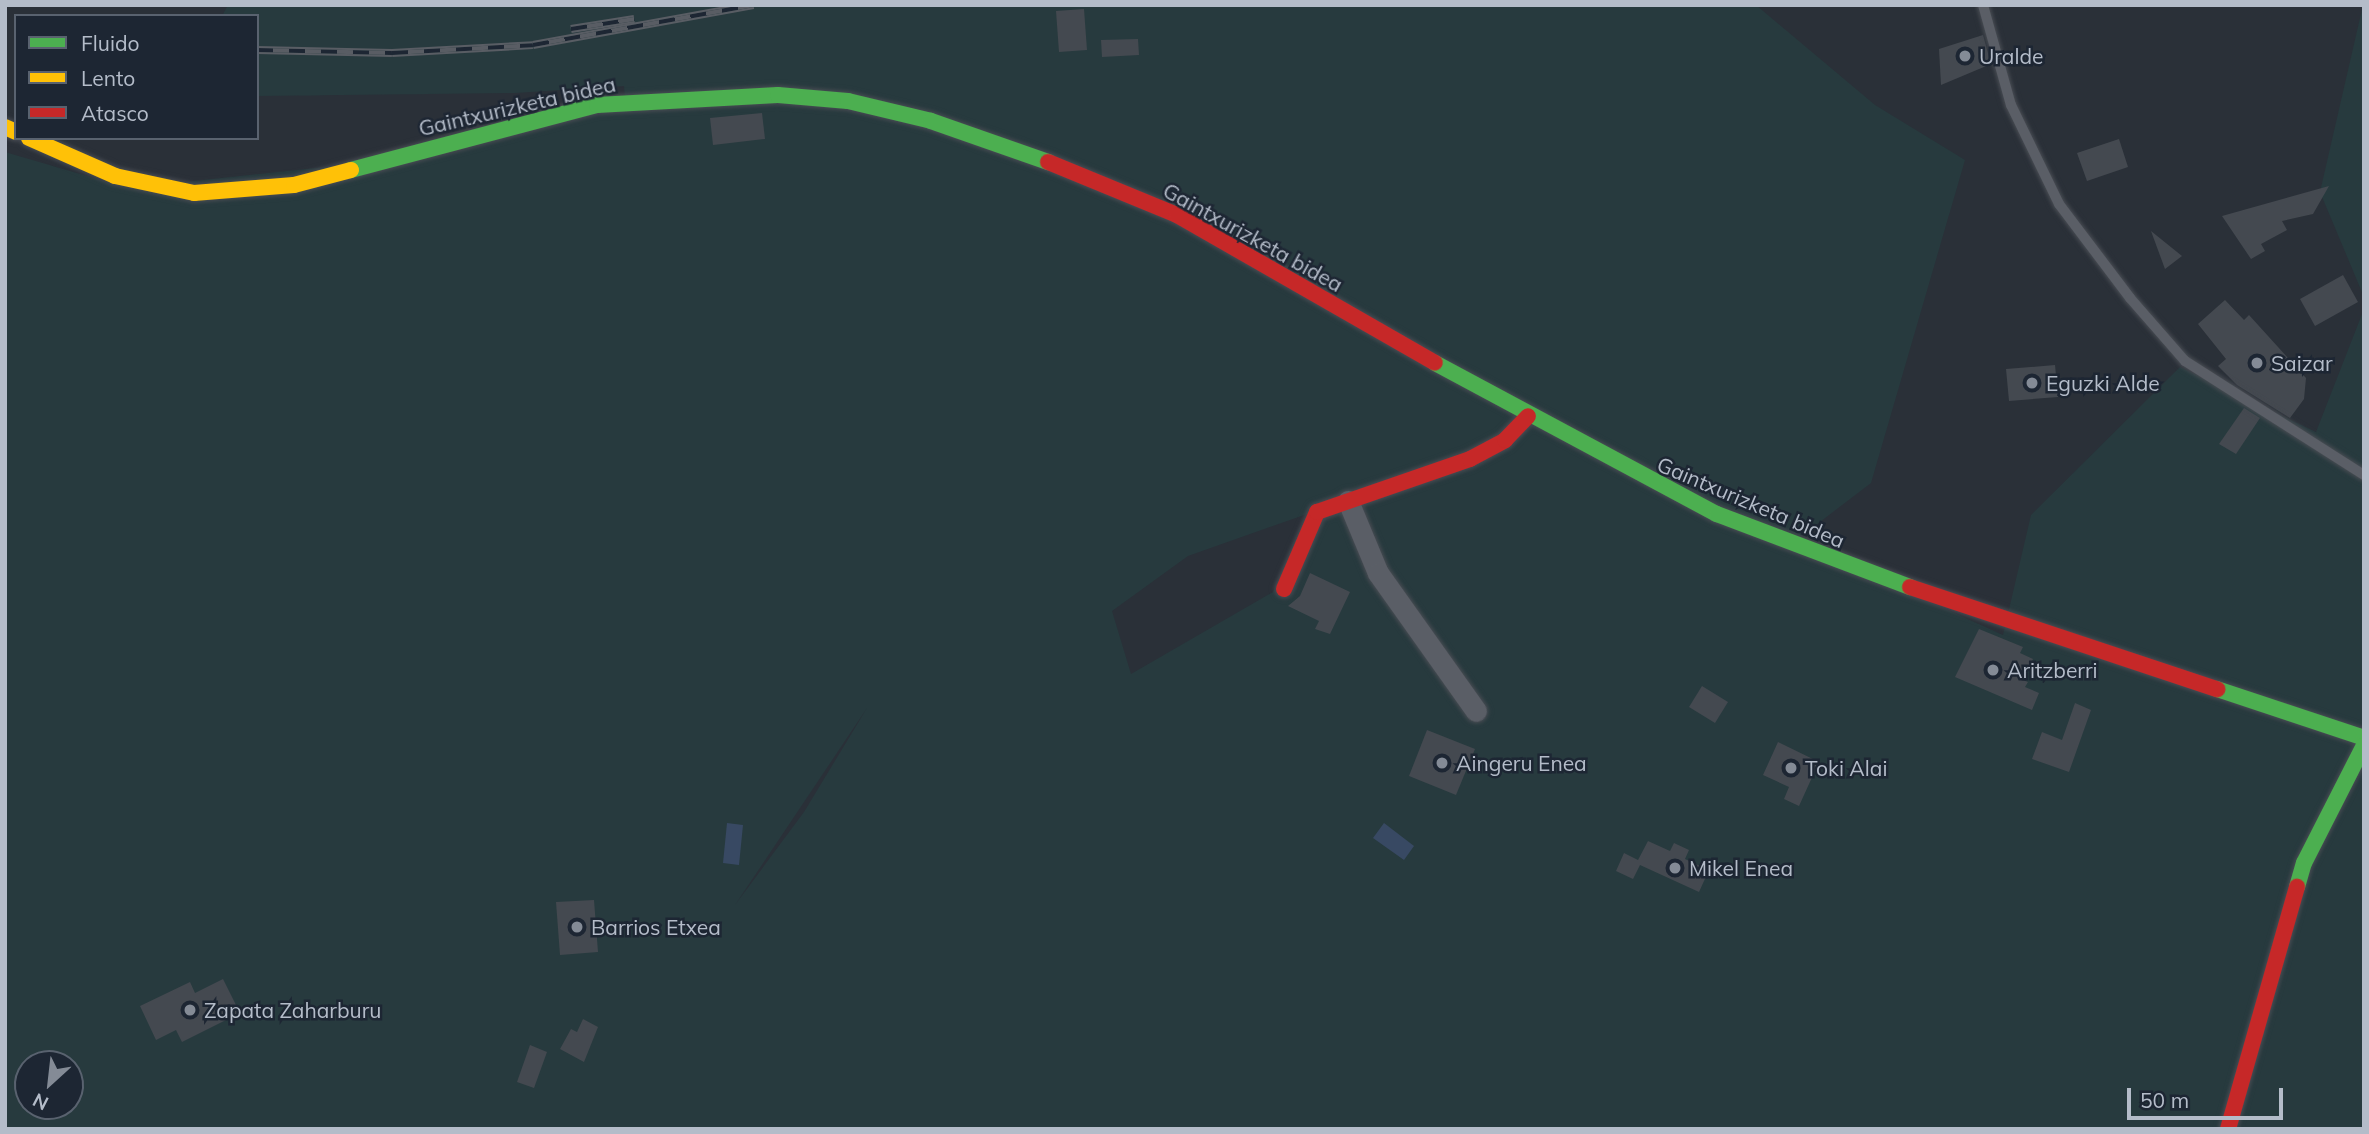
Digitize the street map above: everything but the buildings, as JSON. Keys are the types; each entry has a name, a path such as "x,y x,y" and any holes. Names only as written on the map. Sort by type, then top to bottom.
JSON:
{"main road":[{"name":"Gaintxurizketa bidea","path":"34,140 135,182 226,193 294,185 597,104 733,94 848,101 931,121 1073,171 1177,215 1641,478 1796,547 2364,737"},
{"path":"1284,589 1317,512 1470,459 1505,440 1528,416"},
{"path":"2228,1129 2304,863 2364,746"}],"street":[{"path":"1348,501 1378,573 1476,711"}],"lane":[{"path":"1983,5 2011,105 2059,204 2130,298 2185,361 2364,475"}],"green space":[{"path":"228,5 1756,5 1875,105 1965,160 1871,483 1795,541 2003,635 2031,515 2180,367 2316,432 2364,309 2364,1129 5,1129 5,152 128,188 447,154 625,103 624,86 515,93 259,96 259,14 223,14","holes":["1307,514 1273,592 1131,674 1112,611 1188,556","867,708 804,812 735,905"]},
{"path":"2364,5 2364,297 2320,192"}],"water":[{"path":"727,823 743,825 739,865 723,863"},
{"path":"1384,823 1414,846 1404,860 1373,838"}],"railway":[{"path":"259,50 392,53 533,45 753,5"},
{"path":"571,29 634,19"}],"traffic: fast":[{"path":"351,170 597,105 778,95 848,101 931,121 1048,162"},
{"path":"1435,363 1717,514 1910,587"},
{"path":"2217,689 2364,738"},
{"path":"2297,887 2304,863 2364,745"}],"traffic: slow":[{"path":"5,127 14,131"},
{"path":"34,140 115,176 194,193 294,185 351,170"}],"traffic: jam":[{"path":"1048,162 1177,215 1435,363"},
{"path":"1284,589 1317,512 1470,459 1505,440 1528,416"},
{"path":"1910,587 2217,689"},
{"path":"2228,1129 2297,887"}],"place":[{"name":"Uralde","path":"1965,56"},
{"name":"Saizar","path":"2257,363"},
{"name":"Eguzki Alde","path":"2032,383"},
{"name":"Aritzberri","path":"1993,670"},
{"name":"Aingeru Enea","path":"1442,763"},
{"name":"Toki Alai","path":"1791,768"},
{"name":"Mikel Enea","path":"1675,868"},
{"name":"Barrios Etxea","path":"577,927"},
{"name":"Zapata Zaharburu","path":"190,1010"}]}
